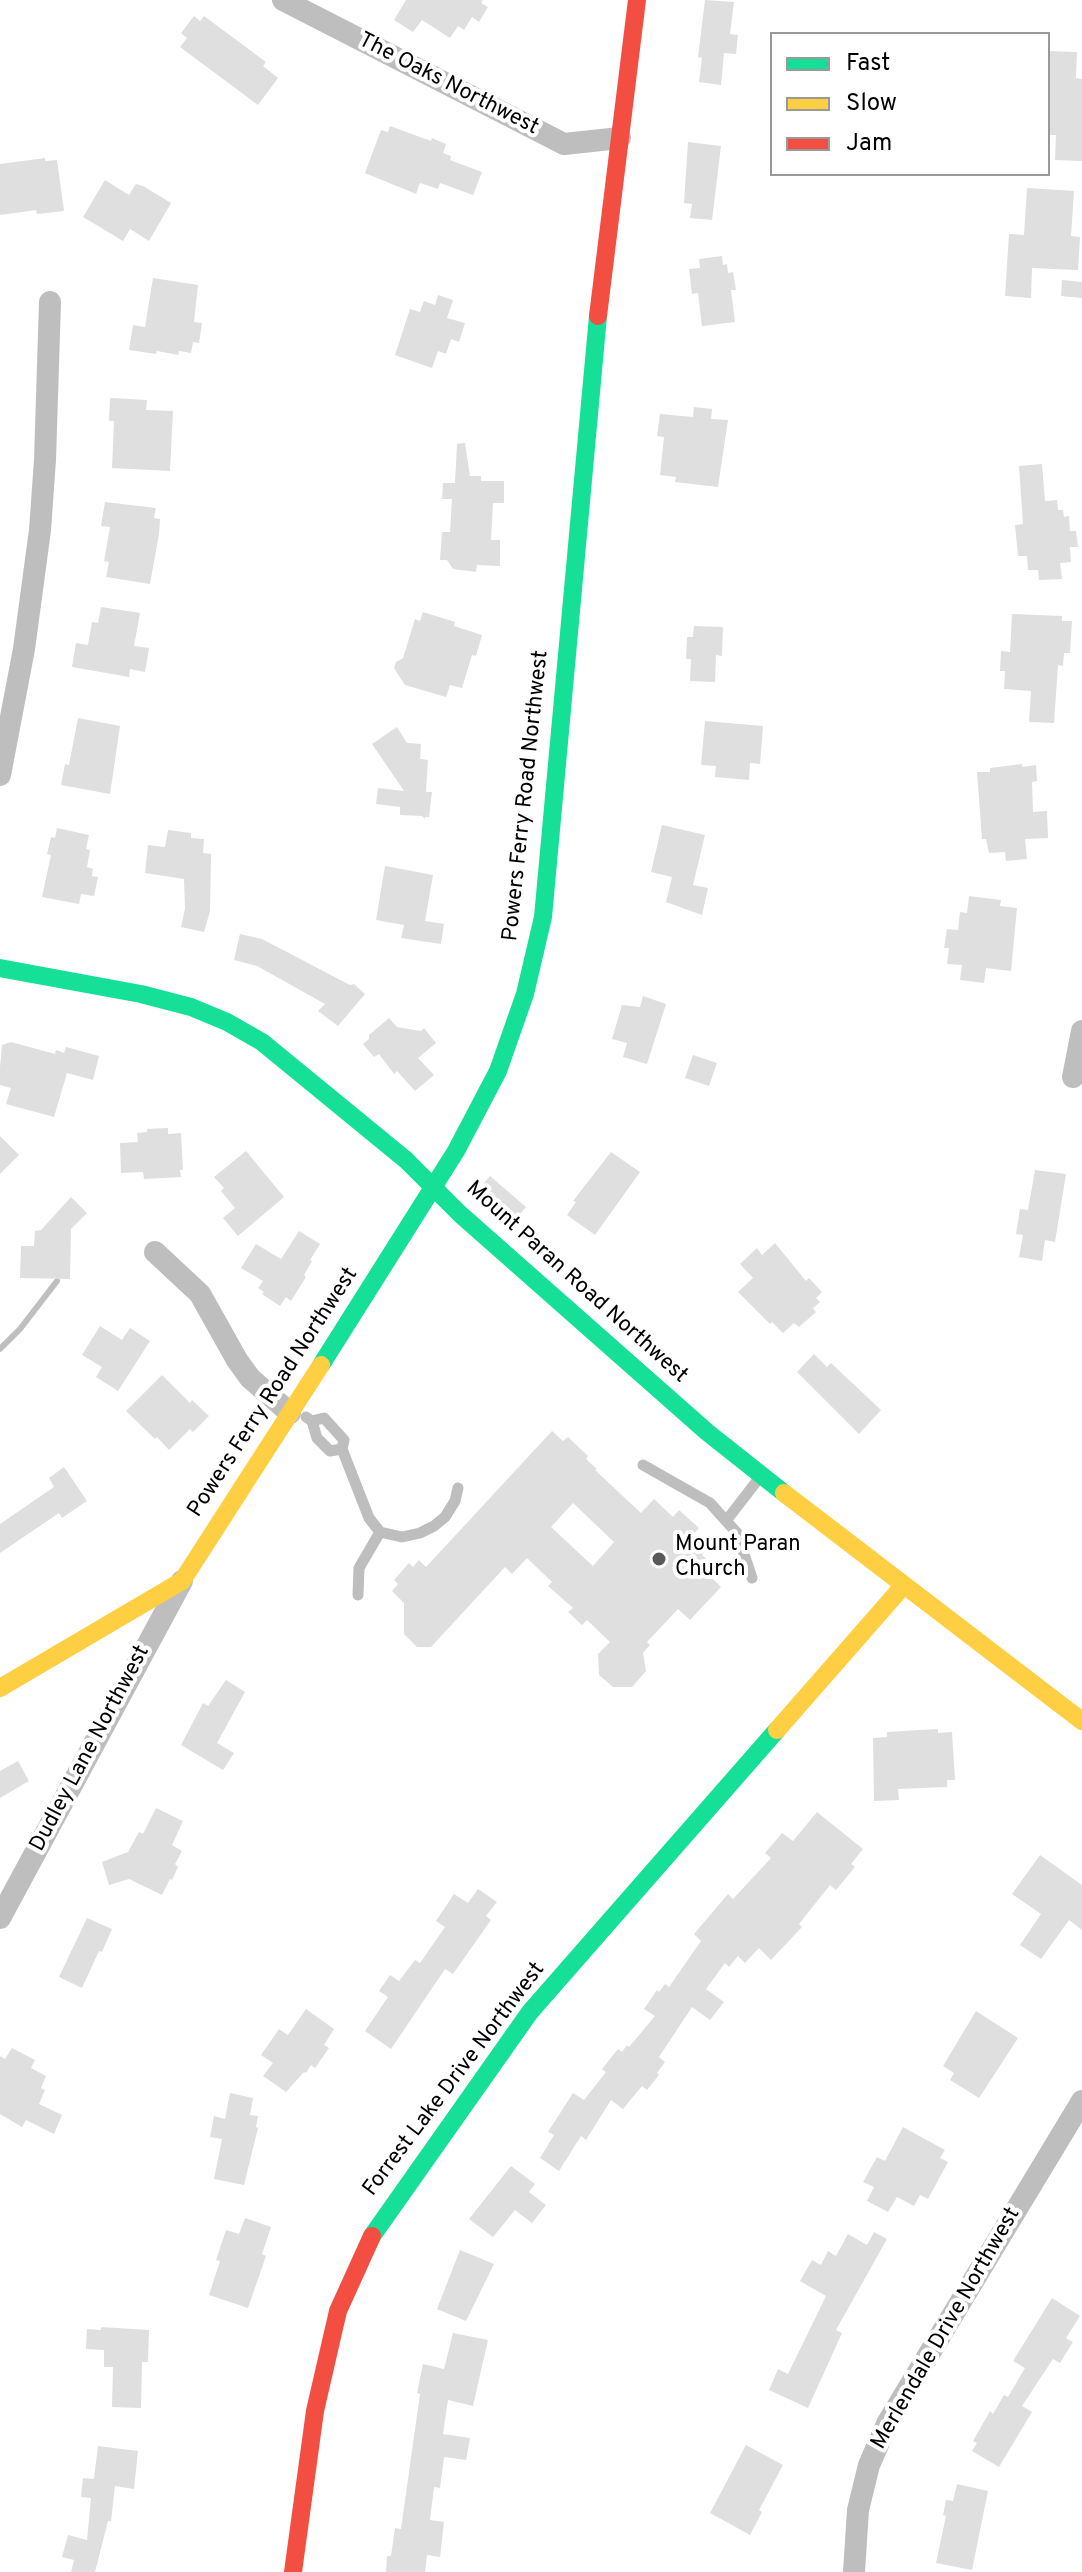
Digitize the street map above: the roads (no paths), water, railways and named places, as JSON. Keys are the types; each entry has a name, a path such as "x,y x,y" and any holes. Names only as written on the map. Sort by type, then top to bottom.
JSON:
{"street":[{"name":"The Oaks Northwest","path":"283,0 564,144 620,138"},
{"name":"Powers Ferry Road Northwest","path":"0,1688 182,1581 434,1188 498,1071 525,994 543,917 602,276 637,0"},
{"path":"0,775 24,649 40,530 50,302"},
{"name":"Mount Paran Road Northwest","path":"0,968 141,994 191,1007 227,1022 262,1042 294,1065 406,1160 592,1332 707,1432 1082,1721"},
{"path":"1073,1077 1082,1031"},
{"path":"155,1252 200,1294 250,1378 292,1410"},
{"name":"Dudley Lane Northwest","path":"0,1918 182,1581"},
{"name":"Forrest Lake Drive Northwest","path":"293,2572 315,2411 338,2311 366,2245 530,2012 904,1585"},
{"name":"Merlendale Drive Northwest","path":"854,2572 858,2510 869,2465 888,2422 1082,2101"}],"lane":[{"path":"292,1410 312,1421 324,1418 344,1440 342,1449 369,1518 380,1532 402,1537 434,1526 445,1517 455,1501 458,1488"},
{"path":"312,1421 313,1433 330,1451 342,1449"},
{"path":"643,1465 710,1503 737,1533 752,1578"},
{"path":"726,1521 762,1475"},
{"path":"358,1595 359,1568 380,1532"}],"waterway":[{"path":"0,1349 20,1329 57,1281"}],"place":[{"name":"Mount Paran Church","path":"659,1559"}]}
